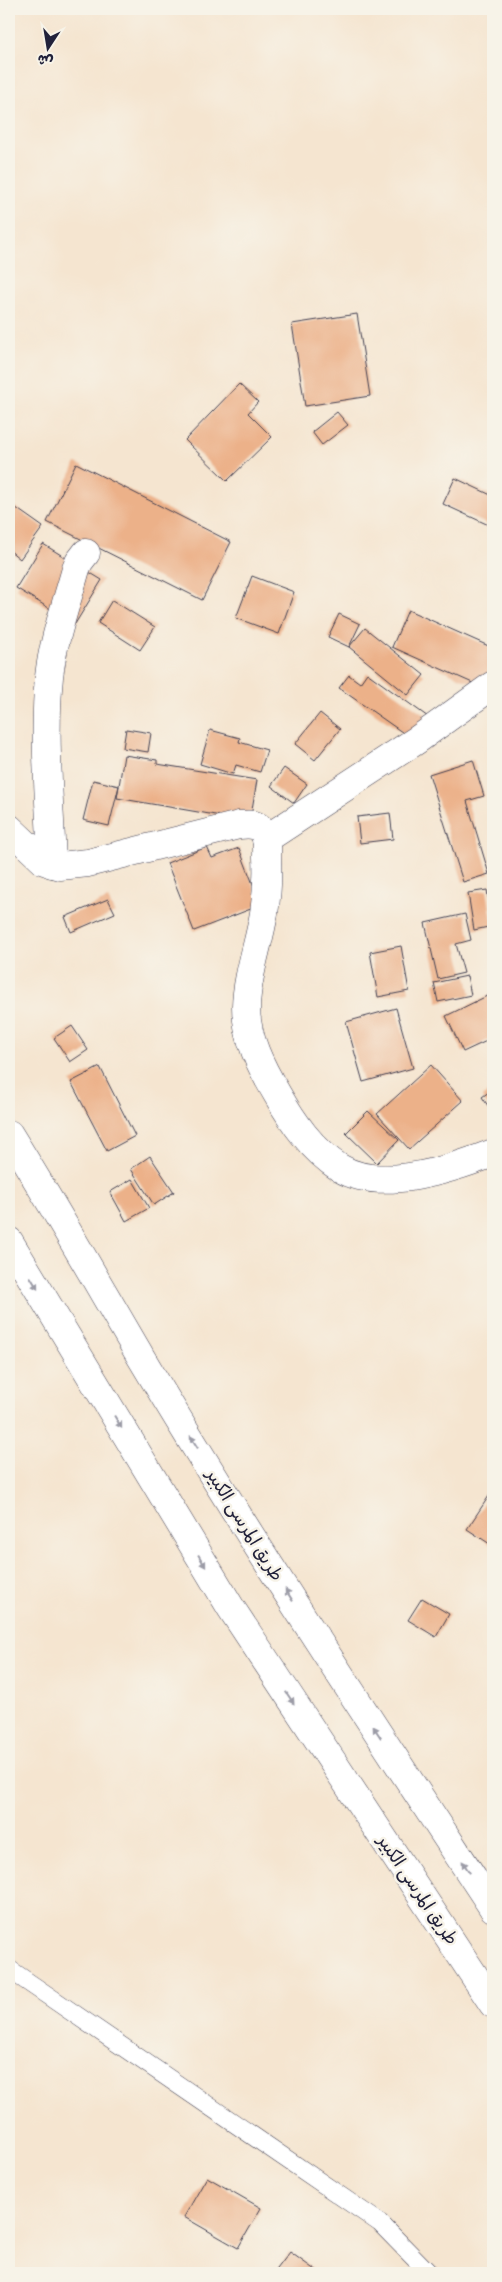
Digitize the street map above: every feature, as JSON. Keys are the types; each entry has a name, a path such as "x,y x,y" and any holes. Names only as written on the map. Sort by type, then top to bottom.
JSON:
{"main road":[{"path":"52,864 47,718 49,676 58,630 78,564 86,553"},
{"path":"266,839 417,740 493,685"},
{"path":"9,828 37,855 52,864 88,863 239,825 251,824 257,826 263,831 266,839 268,875 264,913 246,1006 250,1041 271,1085 292,1122 318,1150 341,1168 369,1178 395,1178 458,1166 493,1153"},
{"name":"طريق المرسى الكبير","path":"9,1134 62,1219 142,1359 307,1624 493,1908"},
{"name":"طريق المرسى الكبير","path":"9,1241 231,1608 493,2004"}],"lane":[{"path":"9,1970 380,2222 429,2273"}],"building":[{"path":"357,314 370,396 305,406 292,324"},
{"path":"239,384 258,402 248,413 272,437 227,481 185,440"},
{"path":"337,412 348,425 322,445 312,432"},
{"path":"76,463 231,542 202,600 47,522"},
{"path":"455,478 493,496 493,527 443,504"},
{"path":"9,503 43,527 20,559 9,550"},
{"path":"43,544 102,580 75,624 16,588"},
{"path":"252,576 294,592 279,634 236,618"},
{"path":"112,600 155,627 140,650 98,623"},
{"path":"408,610 493,648 493,672 486,689 392,647"},
{"path":"339,614 360,624 349,647 328,637"},
{"path":"365,628 424,675 408,695 349,647"},
{"path":"367,673 435,722 419,744 339,688 349,675 360,683"},
{"path":"320,713 340,729 315,760 295,744"},
{"path":"126,729 151,733 148,752 123,748"},
{"path":"210,730 240,738 239,742 267,750 260,772 236,765 233,774 200,764"},
{"path":"124,755 157,760 157,764 257,780 250,821 117,798"},
{"path":"473,760 484,796 467,801 489,874 463,882 429,774"},
{"path":"284,768 307,784 294,803 271,786"},
{"path":"93,780 119,786 109,826 83,820"},
{"path":"390,813 393,839 360,843 357,817"},
{"path":"207,847 212,858 239,848 261,905 194,931 167,863"},
{"path":"487,890 493,926 474,930 468,893"},
{"path":"108,899 115,913 71,932 65,917"},
{"path":"465,914 471,940 456,944 464,973 438,979 425,923"},
{"path":"401,946 409,991 378,997 370,952"},
{"path":"467,976 471,995 438,1002 434,983"},
{"path":"489,995 493,1004 493,1038 463,1052 446,1016"},
{"path":"396,1008 413,1068 363,1082 346,1022"},
{"path":"72,1026 88,1050 70,1062 54,1038"},
{"path":"431,1065 463,1101 409,1149 377,1114"},
{"path":"100,1067 135,1136 107,1151 71,1082"},
{"path":"493,1089 493,1113 482,1097"},
{"path":"368,1111 399,1140 377,1163 346,1133"},
{"path":"150,1156 174,1192 154,1205 131,1169"},
{"path":"132,1179 149,1208 126,1221 110,1192"},
{"path":"493,1490 493,1546 467,1529"},
{"path":"422,1598 449,1614 436,1637 408,1620"},
{"path":"207,2177 261,2208 238,2248 184,2217"},
{"path":"290,2252 319,2273 274,2273"}]}
